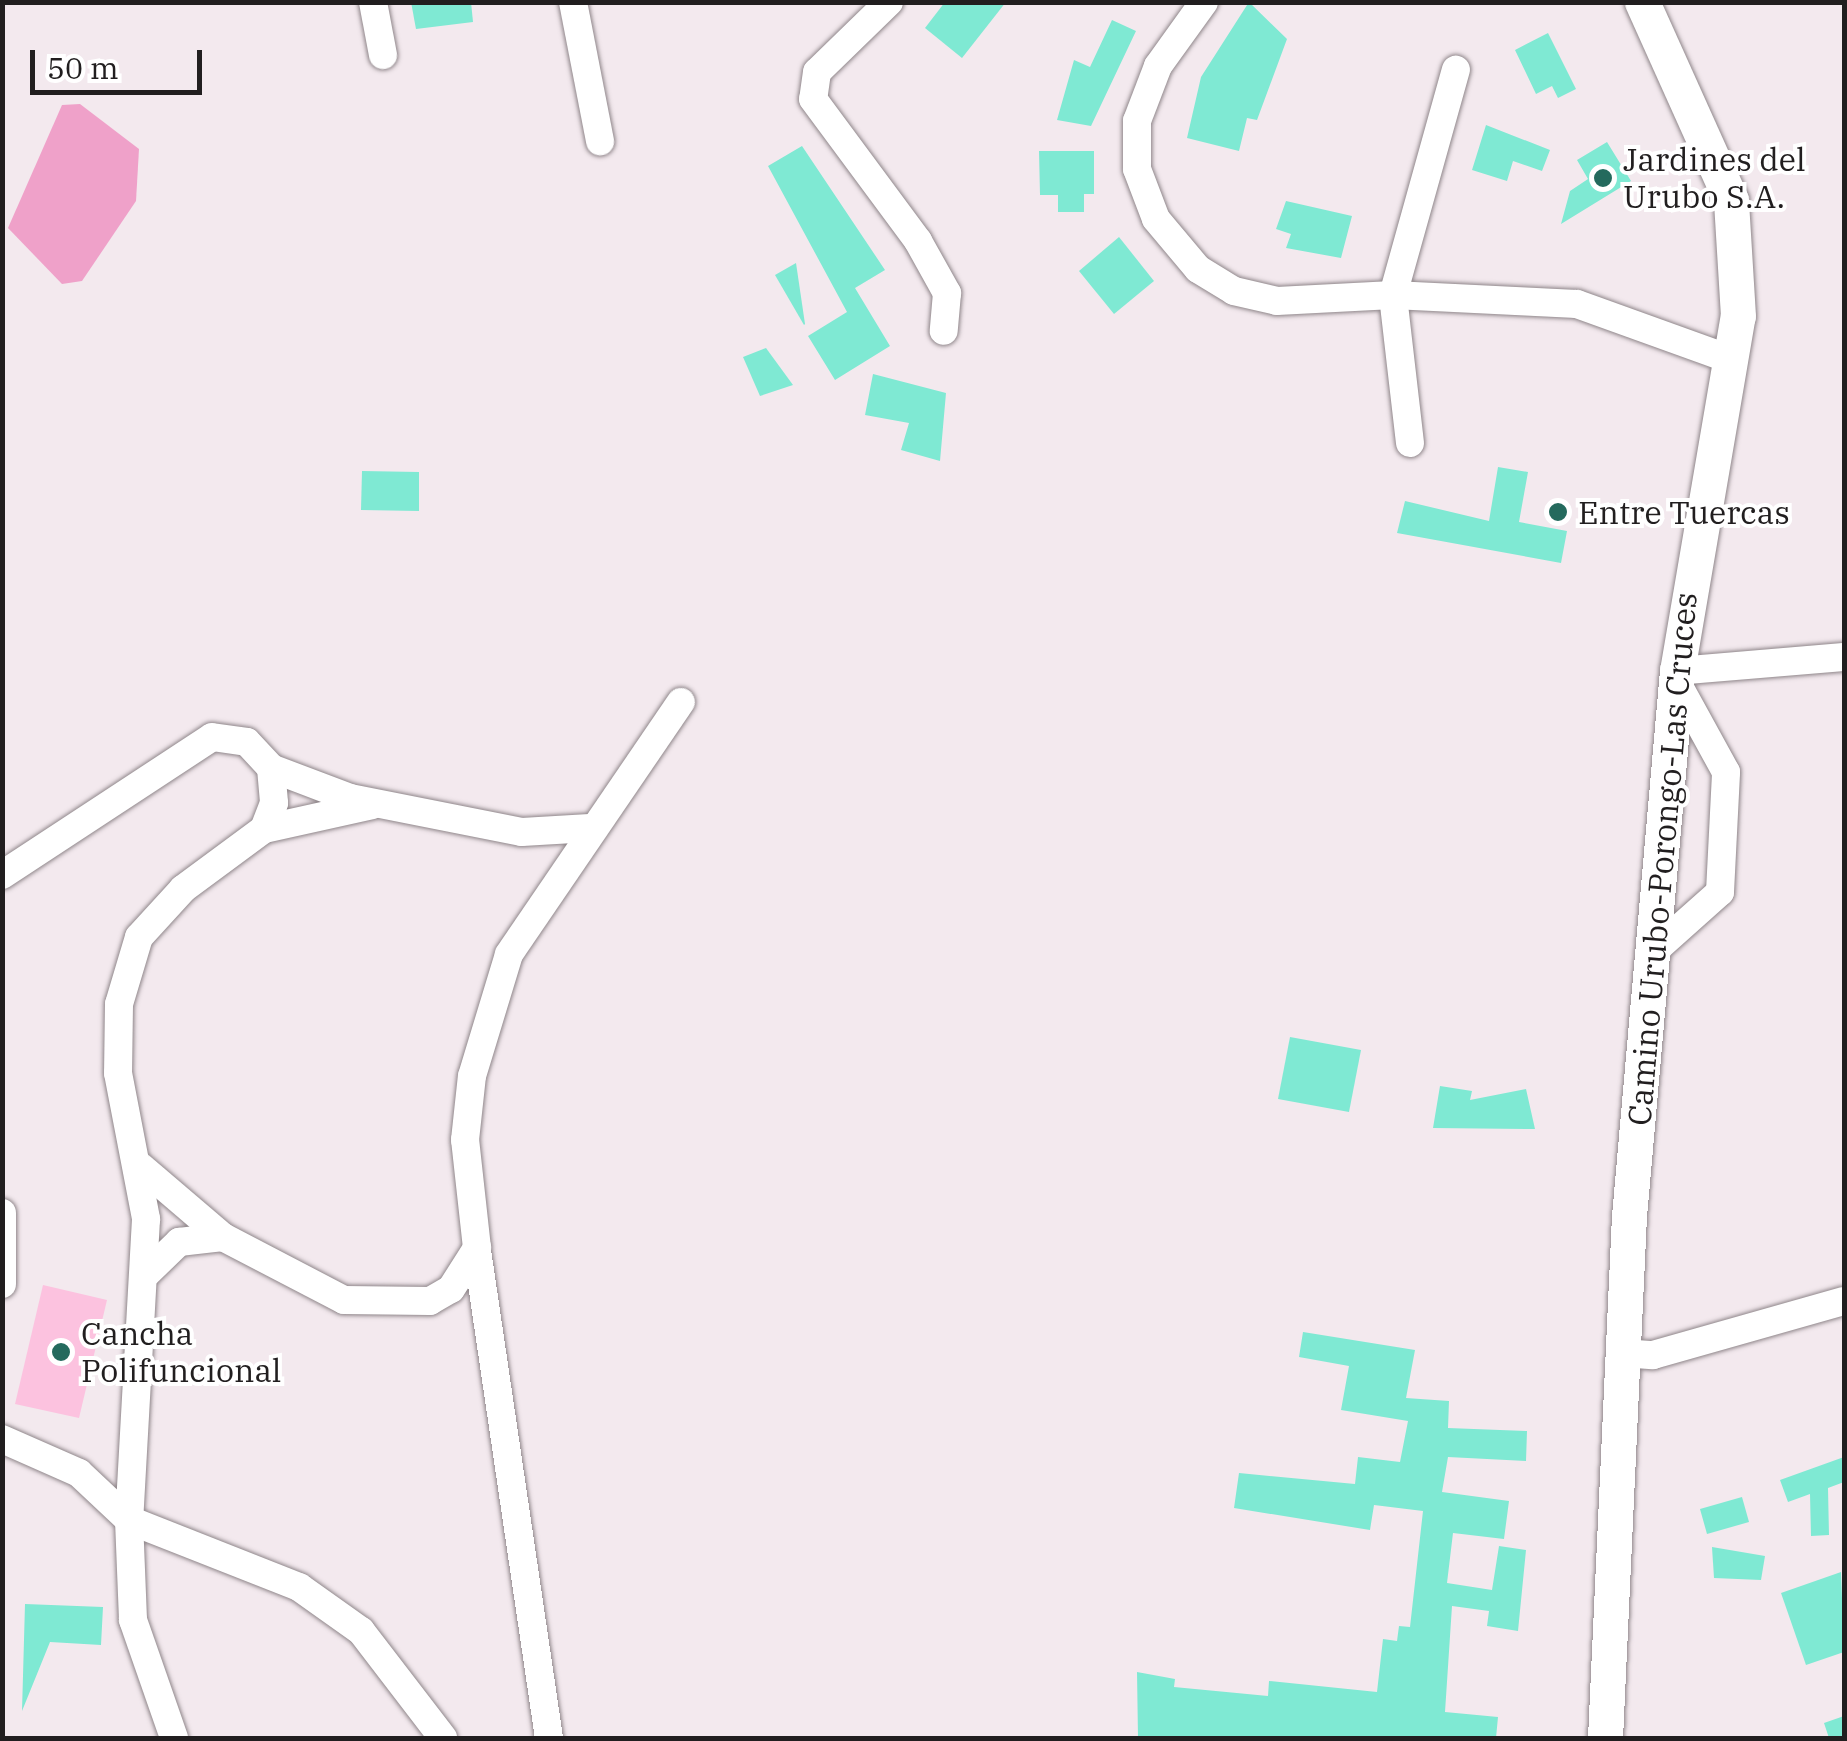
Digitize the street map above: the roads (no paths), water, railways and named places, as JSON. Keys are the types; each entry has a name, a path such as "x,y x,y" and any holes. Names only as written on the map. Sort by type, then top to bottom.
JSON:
{"main road":[{"name":"Camino Urubo-Porongo-Las Cruces","path":"1604,1738 1622,1353 1677,677 1730,358 1739,263 1730,200 1642,2"}],"street":[{"path":"373,2 383,55"},
{"path":"573,2 600,141"},
{"path":"889,2 817,72 813,98 918,241 946,293 944,331"},
{"path":"1204,2 1158,66 1137,121 1137,168 1156,219 1198,269 1234,292 1277,302 1392,295 1577,304 1730,358"},
{"path":"1410,443 1392,295 1456,70"},
{"path":"1655,950 1720,892 1726,772 1677,677 1844,657"},
{"path":"549,1738 477,1248 466,1140 486,1016 509,954 590,828 681,702"},
{"path":"2,875 212,737 247,742 271,768 378,804 522,832 590,828"},
{"path":"264,829 274,802 271,768"},
{"path":"174,1738 133,1620 129,1520 148,1272 141,1167 118,1073 119,1004 139,937 183,889 264,829 378,804"},
{"path":"141,1167 223,1237 344,1300 406,1306 451,1289 477,1248"},
{"path":"2,1213 2,1284"},
{"path":"148,1272 179,1242 223,1237"},
{"path":"1622,1353 1653,1355 1844,1301"},
{"path":"2,1439 79,1473 129,1520 300,1586 361,1631 444,1738"}],"place":[{"name":"Jardines del Urubo S.A.","path":"1603,178"},
{"name":"Entre Tuercas","path":"1558,512"},
{"name":"Cancha Polifuncional","path":"61,1352"}]}
